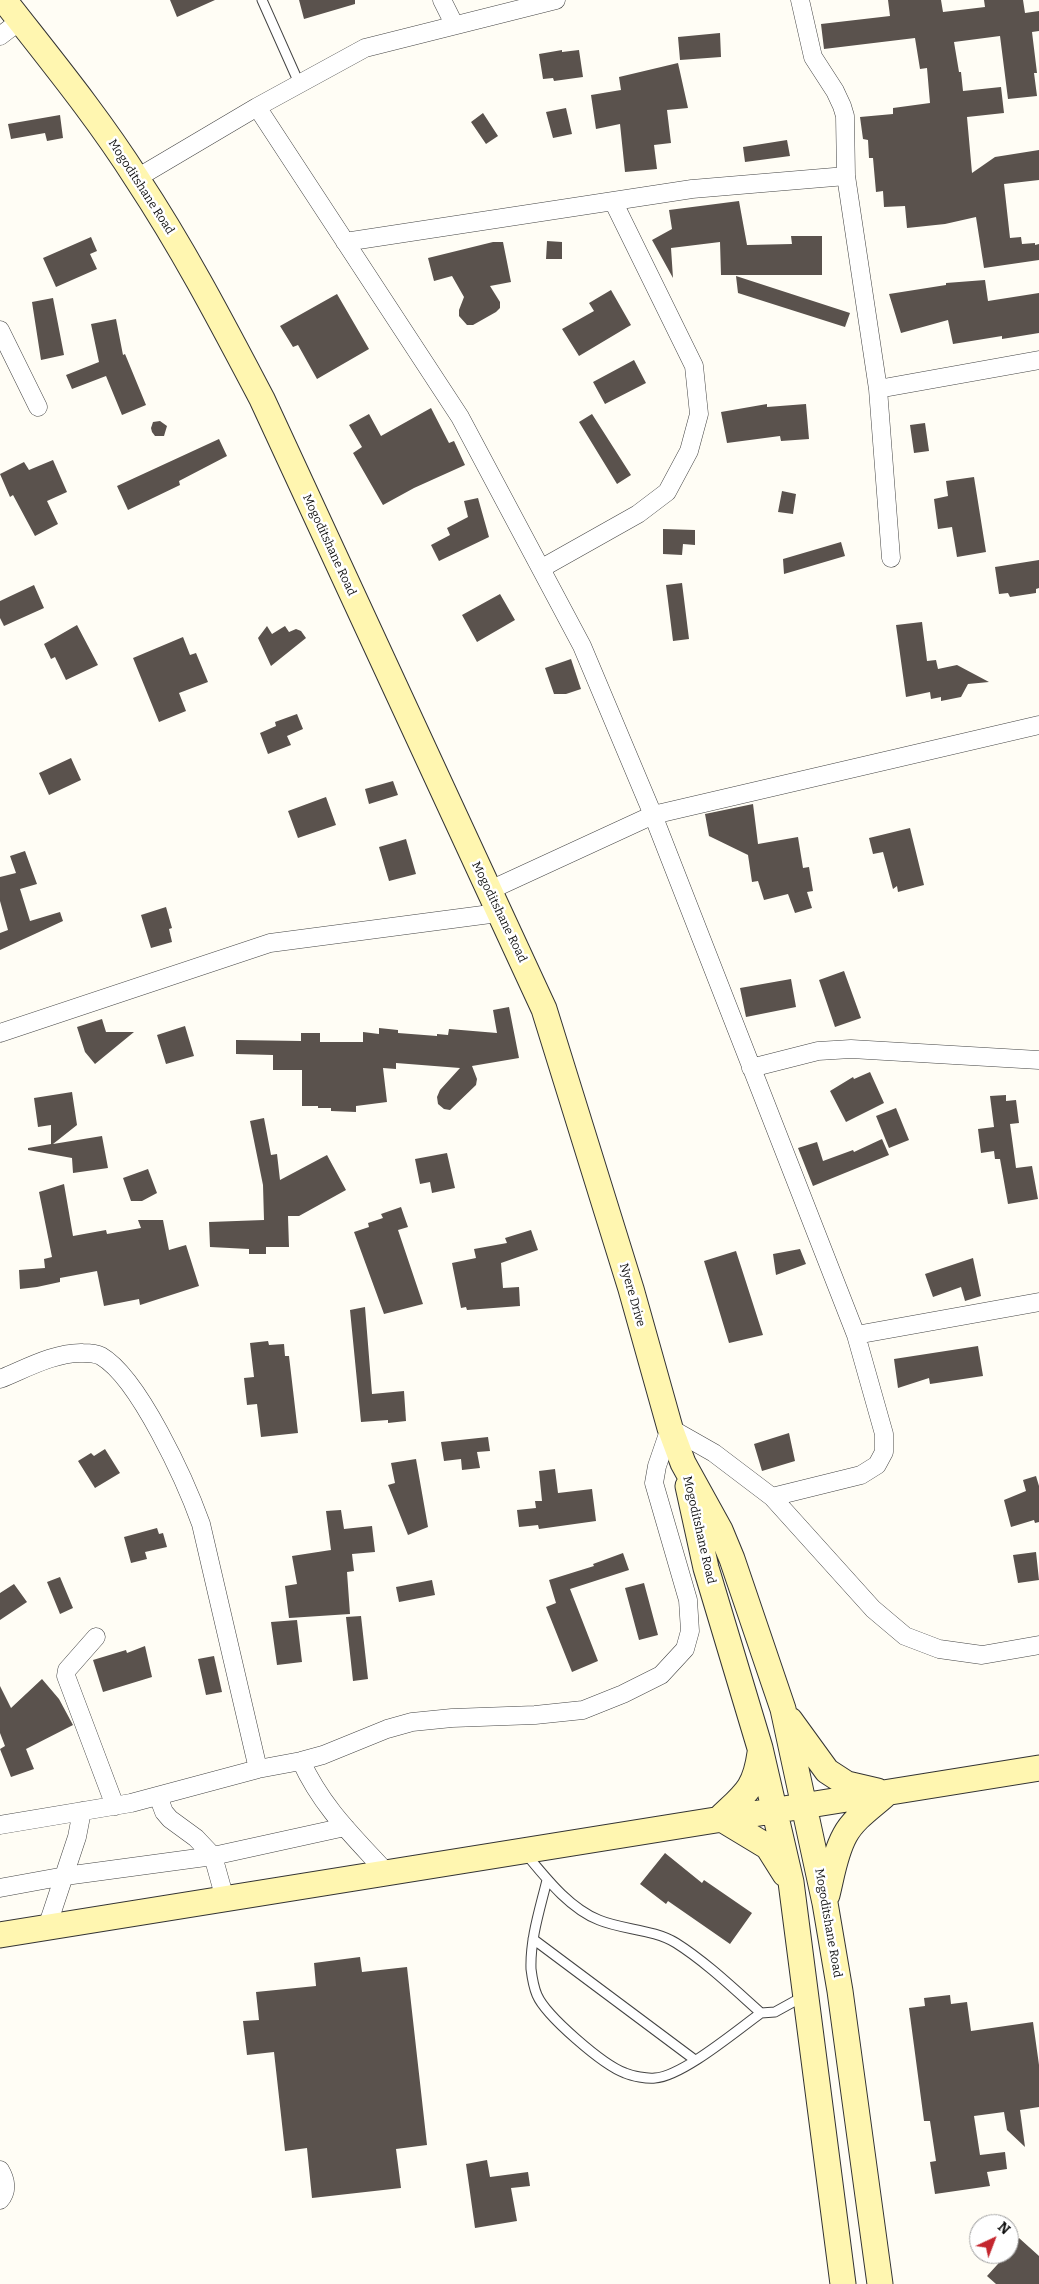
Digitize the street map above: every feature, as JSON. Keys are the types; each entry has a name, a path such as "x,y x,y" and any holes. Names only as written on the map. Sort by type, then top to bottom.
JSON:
{"main road":[{"name":"Mogoditshane Road","path":"12,6 85,103 137,178 186,256 262,399 498,914 544,1009 583,1128"},
{"name":"Nyere Drive","path":"583,1128 670,1428 683,1463"},
{"name":"Mogoditshane Road","path":"683,1463 720,1530 732,1559 783,1709 826,1903 840,1991 880,2284"},
{"name":"Mogoditshane Road","path":"683,1463 699,1543 760,1748 776,1810 791,1882 843,2284"},
{"path":"783,1709 827,1771 847,1784 887,1793"},
{"path":"720,1818 751,1786 757,1775 760,1748"},
{"path":"0,1935 1039,1768"},
{"path":"826,1903 837,1856 846,1834 859,1817 887,1793"},
{"path":"720,1818 768,1847 791,1882"}],"street":[{"path":"442,0 454,24"},
{"path":"137,178 299,83 365,48 454,24 556,0"},
{"path":"800,0 814,57 842,106 845,116 846,176 878,389 891,558"},
{"path":"0,36 12,6"},
{"path":"257,107 460,417 582,646 653,815 856,1335 884,1434 884,1452 877,1465 861,1475 772,1497"},
{"path":"345,242 692,189 846,176"},
{"path":"542,568 638,514 667,492 689,451 699,414 694,366 614,201"},
{"path":"0,330 38,407"},
{"path":"878,389 1039,360"},
{"path":"488,891 653,815 1039,725"},
{"path":"0,1033 270,943 498,914"},
{"path":"751,1068 818,1051 851,1050 1039,1060"},
{"path":"856,1335 1039,1302"},
{"path":"0,1379 59,1356 83,1353 101,1356 125,1377 138,1394 191,1496 201,1524 258,1769"},
{"path":"0,1825 115,1806 258,1769 323,1756 388,1729 412,1722 452,1718 527,1716 583,1710 623,1694 661,1675 684,1649 690,1631 688,1600 654,1483 657,1466 670,1428 714,1453 772,1497 873,1609 905,1636 940,1649 982,1655 1039,1645"},
{"path":"96,1637 67,1670 66,1676 115,1806"},
{"path":"301,1761 318,1795 386,1872"},
{"path":"158,1796 164,1812 170,1819 196,1838 213,1856 225,1899"},
{"path":"47,1927 77,1837 82,1811"},
{"path":"0,1888 65,1876 213,1856 345,1827"},
{"path":"0,2170 6,2184 0,2200"}],"lane":[{"path":"262,0 299,83"},
{"path":"522,1850 547,1880 580,1909 598,1920 657,1935 675,1942 761,2013"},
{"path":"547,1880 533,1939 531,1971 538,1996 561,2024 588,2050 625,2074 655,2078 674,2072 695,2060 761,2013 775,2012 805,1995"},
{"path":"533,1939 695,2060"}],"building":[{"path":"170,0 215,0 177,17"},
{"path":"299,0 355,0 355,4 304,19"},
{"path":"888,0 941,0 943,12 985,7 984,0 1023,0 1025,13 1039,11 1039,31 1032,32 1037,73 1034,73 1037,96 1008,99 1000,36 954,42 963,91 1001,87 1004,113 967,117 972,173 995,157 1039,150 1039,180 1004,184 1010,238 1021,237 1022,244 1039,244 1039,260 984,268 976,217 945,224 907,228 905,206 884,207 883,191 876,192 873,158 869,158 868,140 863,139 860,117 893,114 893,108 930,103 927,68 920,69 915,38 824,49 821,24 890,16"},
{"path":"720,33 721,57 680,60 678,37"},
{"path":"562,50 562,52 579,50 583,77 554,81 553,78 543,79 539,54"},
{"path":"678,63 688,108 667,110 671,143 654,145 657,169 625,172 620,124 596,129 591,95 621,90 619,77"},
{"path":"566,108 572,134 553,138 546,112"},
{"path":"483,113 498,136 486,144 471,122"},
{"path":"60,115 63,138 47,141 45,133 11,139 8,124"},
{"path":"787,140 790,156 745,162 743,147"},
{"path":"739,201 747,245 792,244 791,236 822,236 822,275 721,275 720,242 671,248 673,278 652,240 672,229 669,210"},
{"path":"91,237 97,251 90,254 97,269 56,287 43,258"},
{"path":"547,241 562,242 562,259 546,259"},
{"path":"493,242 503,242 511,282 490,286 500,302 500,308 473,325 467,325 459,316 459,310 464,297 452,276 434,281 428,258"},
{"path":"736,276 850,313 845,327 738,293"},
{"path":"985,280 988,301 1039,293 1039,333 1002,339 1002,336 953,344 948,320 901,333 889,294 946,285 946,283"},
{"path":"611,290 631,325 579,356 562,329 594,311 589,303"},
{"path":"337,294 369,349 317,379 298,345 293,347 280,326"},
{"path":"53,298 64,355 41,360 32,302"},
{"path":"116,319 123,355 125,354 146,405 122,415 106,376 72,389 66,375 99,362 91,324"},
{"path":"634,360 646,383 605,404 593,382"},
{"path":"767,404 767,407 806,404 809,439 781,441 780,436 727,443 721,412"},
{"path":"431,408 449,443 454,441 465,465 414,488 383,505 353,453 362,447 349,425 369,414 381,436"},
{"path":"592,414 631,475 617,484 579,422"},
{"path":"160,421 167,426 164,436 155,436 151,428 153,422"},
{"path":"925,423 929,451 914,453 910,425"},
{"path":"219,439 227,456 179,481 180,485 128,510 117,486"},
{"path":"53,460 67,492 47,501 58,524 35,536 13,495 10,497 0,474 24,462 29,470"},
{"path":"974,477 986,552 957,557 952,527 938,529 934,499 948,496 946,481"},
{"path":"782,491 796,494 793,514 778,512"},
{"path":"478,498 489,537 439,561 431,545 450,535 447,528 468,517 464,501"},
{"path":"663,529 695,530 695,545 683,544 682,555 663,554"},
{"path":"841,542 845,556 784,574 783,559"},
{"path":"1039,560 1039,588 1036,589 1036,593 1010,597 1008,593 999,594 995,567"},
{"path":"682,583 689,639 673,641 666,585"},
{"path":"34,585 44,608 4,626 0,618 0,601"},
{"path":"500,594 515,620 477,642 462,615"},
{"path":"922,622 927,661 936,660 938,669 957,665 989,682 968,684 961,697 941,701 941,697 931,699 930,692 906,697 896,625"},
{"path":"77,625 98,665 66,680 55,657 51,659 44,644"},
{"path":"267,626 272,634 285,626 289,632 296,629 301,631 306,638 271,666 258,638"},
{"path":"183,637 190,655 196,653 208,682 179,693 186,711 159,722 133,658"},
{"path":"571,659 581,689 566,694 554,694 545,668"},
{"path":"297,714 303,729 287,736 291,745 268,754 260,733 276,726 275,722"},
{"path":"71,758 81,780 49,795 39,773"},
{"path":"393,781 398,795 369,804 365,789"},
{"path":"326,797 336,825 298,838 288,811"},
{"path":"753,804 758,844 798,837 803,868 809,867 813,891 807,892 812,908 795,913 788,894 764,900 758,881 752,882 748,855 709,836 705,814"},
{"path":"910,828 924,885 898,892 897,886 893,889 883,852 873,854 869,838"},
{"path":"406,839 416,874 389,881 379,847"},
{"path":"25,851 37,884 20,889 30,921 60,912 63,921 0,950 0,933 8,930 0,901 0,877 16,873 10,856"},
{"path":"166,907 172,928 169,929 172,942 151,948 141,915"},
{"path":"844,971 861,1018 835,1027 819,980"},
{"path":"791,979 796,1007 746,1017 740,988"},
{"path":"509,1007 519,1058 472,1066 477,1079 476,1085 450,1110 444,1109 438,1104 437,1097 440,1090 460,1068 396,1063 396,1069 383,1068 387,1102 356,1106 356,1112 331,1111 331,1108 302,1106 302,1070 273,1070 273,1055 236,1054 236,1040 301,1041 301,1033 320,1033 320,1042 363,1042 363,1032 379,1034 379,1028 398,1030 398,1033 437,1036 437,1034 448,1035 449,1029 497,1033 493,1010"},
{"path":"102,1019 106,1032 134,1032 95,1064 85,1052 77,1027"},
{"path":"185,1026 194,1056 166,1064 157,1035"},
{"path":"870,1072 884,1103 846,1122 830,1091 853,1077 854,1079"},
{"path":"72,1092 77,1125 53,1144 102,1136 108,1168 73,1173 72,1158 28,1150 28,1148 51,1144 51,1125 38,1127 34,1098"},
{"path":"1006,1095 1006,1101 1016,1100 1019,1123 1010,1124 1016,1168 1032,1166 1038,1199 1008,1204 1000,1159 995,1159 994,1151 981,1153 978,1129 994,1127 990,1096"},
{"path":"896,1108 909,1140 889,1148 876,1116"},
{"path":"264,1118 271,1155 277,1154 280,1180 327,1155 346,1190 299,1216 288,1216 289,1247 266,1247 266,1254 249,1254 249,1249 210,1247 209,1222 264,1220 263,1185 250,1121"},
{"path":"882,1139 889,1155 813,1186 798,1148 817,1142 823,1161 853,1150 854,1152"},
{"path":"447,1153 455,1188 432,1193 430,1182 420,1184 415,1159"},
{"path":"148,1169 157,1193 142,1201 131,1201 123,1178"},
{"path":"64,1184 73,1236 106,1230 107,1234 141,1228 138,1220 163,1220 169,1250 186,1245 199,1286 140,1305 139,1299 104,1306 97,1271 60,1278 60,1282 20,1289 19,1270 45,1268 44,1259 52,1257 39,1192"},
{"path":"401,1207 408,1227 398,1230 423,1304 384,1314 354,1232 369,1227 368,1223 383,1218 381,1214"},
{"path":"531,1230 538,1250 501,1263 503,1288 519,1287 520,1306 467,1310 466,1307 461,1308 452,1263 476,1258 474,1249 507,1243 505,1238"},
{"path":"800,1249 806,1264 776,1275 773,1254"},
{"path":"736,1251 763,1335 729,1343 704,1261"},
{"path":"973,1258 981,1296 965,1301 961,1287 933,1297 925,1274"},
{"path":"365,1307 372,1394 404,1391 406,1421 388,1423 388,1420 361,1422 350,1310"},
{"path":"268,1341 269,1345 284,1344 285,1356 289,1356 298,1433 261,1437 257,1404 247,1405 244,1378 254,1377 250,1343"},
{"path":"978,1346 983,1376 930,1384 929,1378 898,1388 894,1359"},
{"path":"789,1433 795,1461 762,1471 754,1444"},
{"path":"488,1437 490,1451 477,1452 480,1468 462,1470 461,1459 444,1461 441,1442"},
{"path":"105,1449 120,1473 95,1488 78,1461 91,1453 94,1456"},
{"path":"416,1459 428,1527 408,1535 388,1485 395,1483 391,1463"},
{"path":"555,1469 558,1493 592,1489 596,1521 539,1529 538,1525 519,1527 517,1510 536,1508 535,1501 542,1501 539,1471"},
{"path":"1036,1476 1039,1486 1039,1522 1035,1523 1034,1520 1011,1527 1004,1500 1026,1491 1023,1480"},
{"path":"341,1510 344,1529 372,1526 375,1552 352,1554 354,1571 347,1572 350,1614 289,1618 285,1586 297,1584 292,1556 331,1550 326,1511"},
{"path":"157,1528 159,1534 163,1533 167,1547 145,1552 147,1559 131,1563 124,1537"},
{"path":"1036,1552 1039,1580 1018,1583 1013,1555"},
{"path":"623,1553 629,1570 570,1589 598,1661 572,1672 546,1607 556,1603 549,1580 594,1566 593,1564"},
{"path":"60,1577 73,1608 60,1614 47,1582"},
{"path":"432,1580 435,1595 399,1602 396,1587"},
{"path":"644,1583 658,1635 639,1640 625,1588"},
{"path":"14,1584 27,1602 0,1620 0,1593"},
{"path":"361,1616 368,1679 353,1681 346,1617"},
{"path":"297,1620 302,1662 277,1665 271,1622"},
{"path":"145,1646 152,1677 103,1692 93,1660 126,1650 127,1653"},
{"path":"214,1656 222,1692 206,1695 198,1659"},
{"path":"42,1679 59,1699 73,1725 26,1749 34,1769 11,1777 0,1749 5,1746 0,1733 0,1686 11,1708"},
{"path":"665,1853 702,1883 704,1880 752,1913 730,1944 668,1901 666,1904 640,1884"},
{"path":"360,1957 362,1972 407,1967 427,2145 396,2149 401,2188 312,2198 307,2148 285,2151 274,2052 247,2055 243,2021 259,2020 256,1992 316,1986 314,1963"},
{"path":"950,1995 951,2004 967,2002 971,2031 1033,2022 1039,2065 1039,2107 1020,2110 1025,2147 1007,2130 1004,2112 974,2116 980,2155 1005,2152 1007,2169 987,2172 990,2186 935,2194 930,2162 936,2161 930,2121 924,2121 909,2008 925,2006 924,1998"},
{"path":"487,2160 490,2177 528,2172 530,2186 511,2188 517,2221 475,2228 466,2164"},
{"path":"1019,2238 1039,2256 1039,2284 996,2284 987,2276 998,2264 1019,2264"}]}
